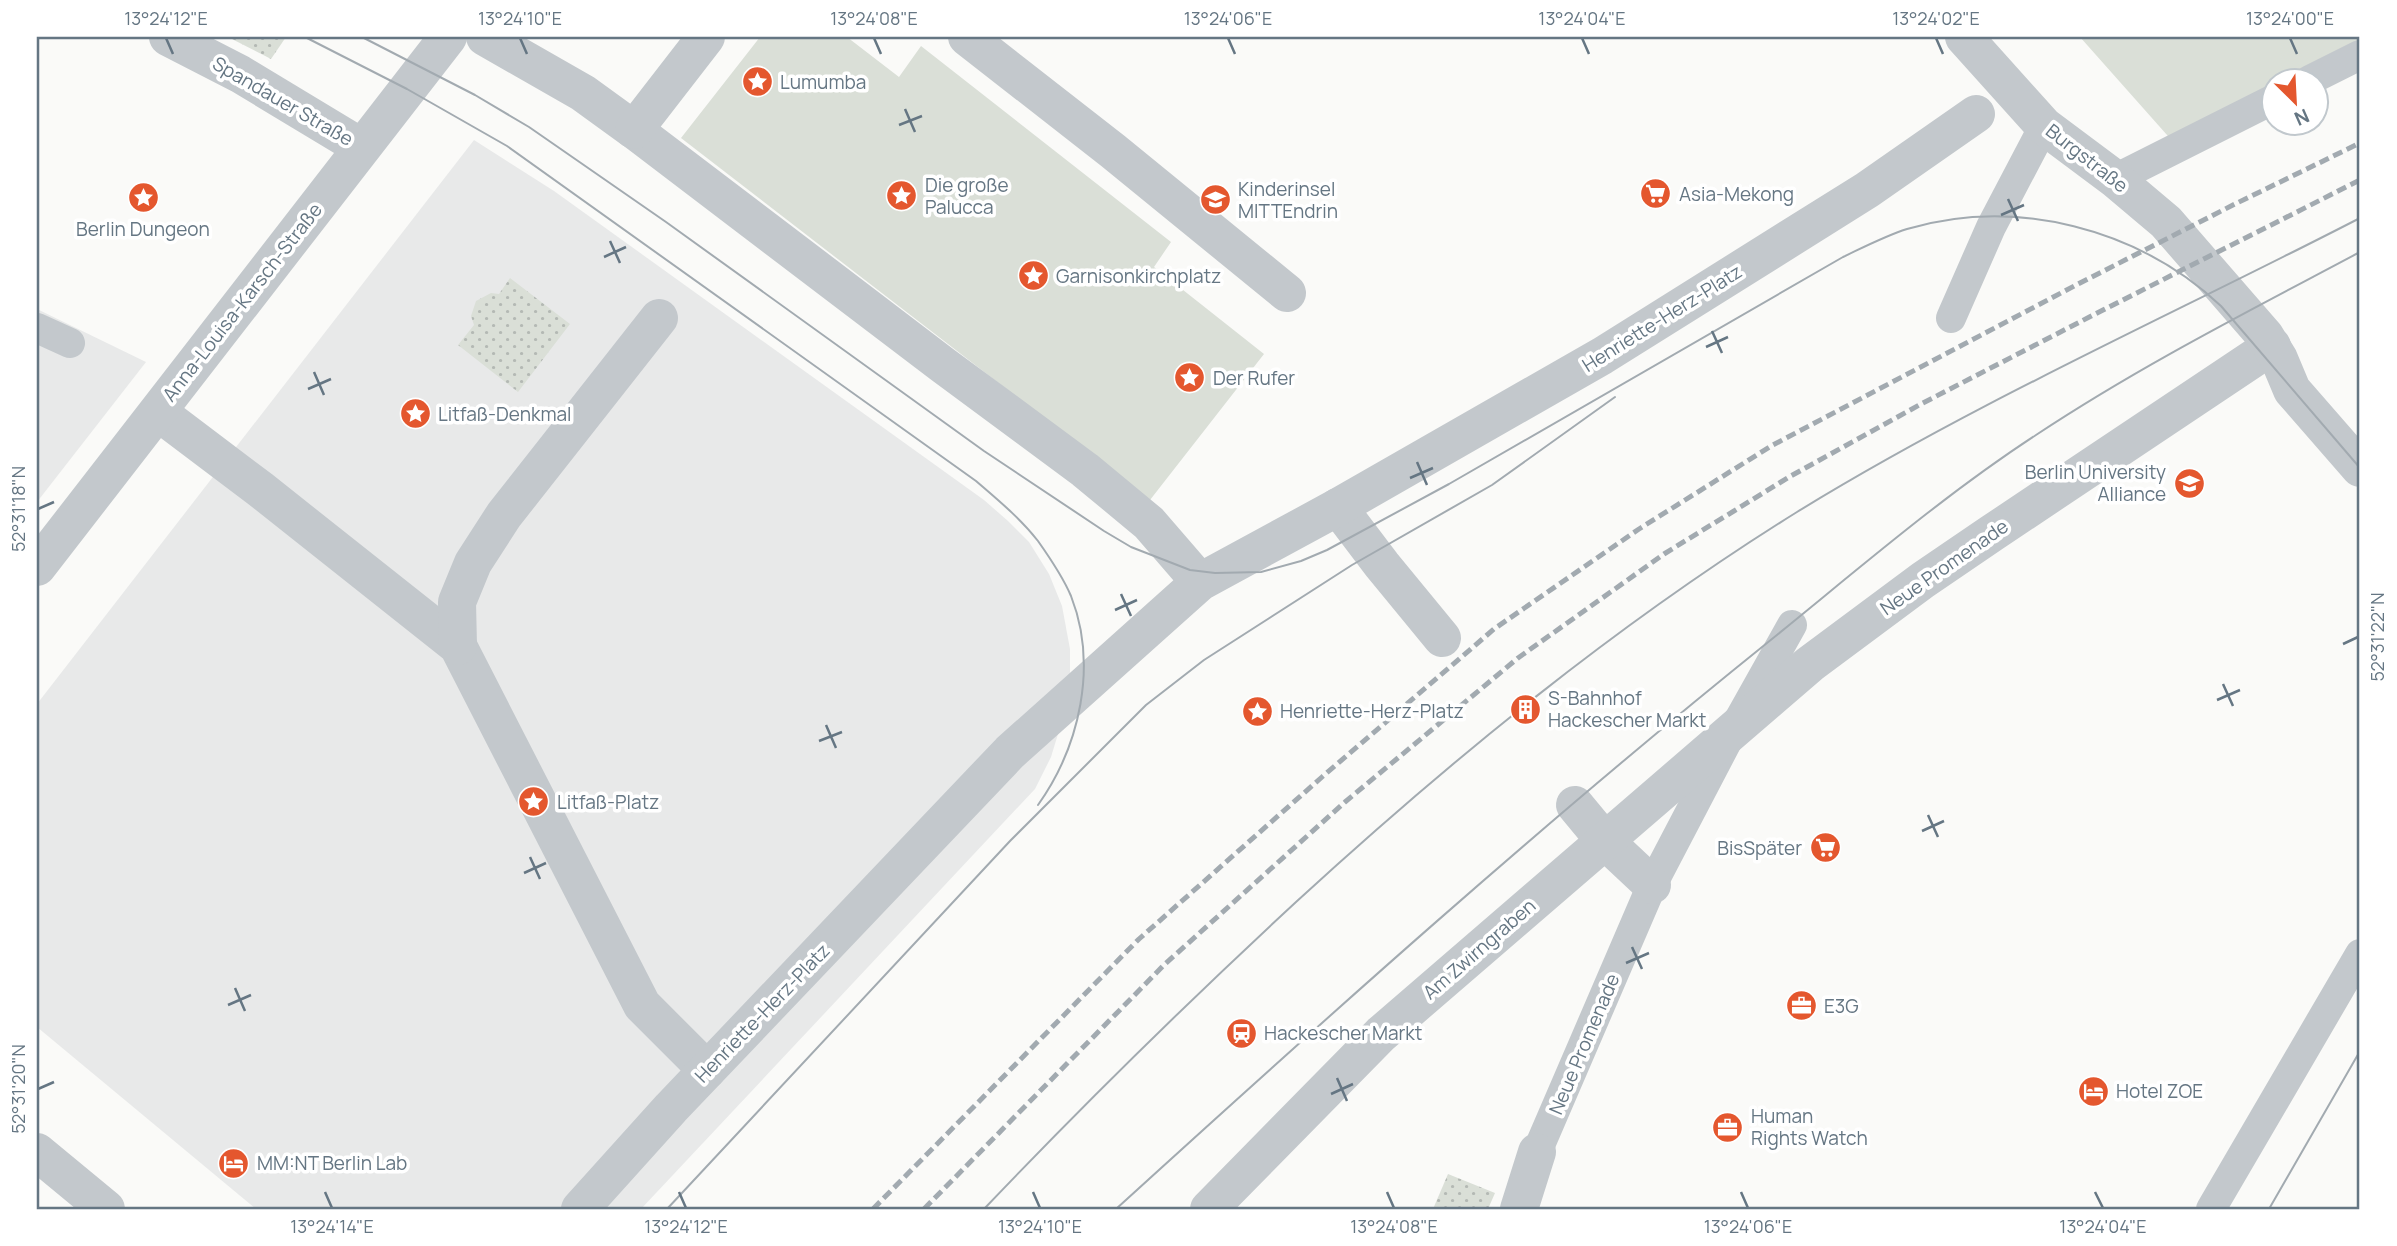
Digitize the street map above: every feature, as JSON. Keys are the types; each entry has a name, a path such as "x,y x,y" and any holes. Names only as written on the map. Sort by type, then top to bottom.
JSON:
{"street":[{"name":"Spandauer Straße","path":"167,37 240,74 361,147"},
{"name":"Anna-Louisa-Karsch-Straße","path":"37,567 448,37"},
{"path":"485,37 583,93 1085,470 1149,523 1200,582"},
{"path":"634,130 706,37"},
{"path":"967,37 1113,151 1287,293"},
{"name":"Burgstraße","path":"1964,37 2044,126 2115,179 2166,222 2272,346 2292,390 2360,468"},
{"name":"Henriette-Herz-Platz","path":"580,1209 1010,752 1200,582 1338,507 1602,356 1867,190 1976,114"},
{"path":"458,646 457,601 473,563 504,515 659,318"},
{"name":"Neue Promenade","path":"1732,732 1810,664 1923,580 2272,346"},
{"path":"158,412 458,646 642,1005 708,1070"},
{"path":"1338,507 1442,638"},
{"name":"Am Zwirngraben","path":"1209,1209 1381,1034 1732,732"},
{"path":"1575,805 1604,840 1652,885"},
{"path":"37,1152 106,1209"},
{"name":"Neue Promenade","path":"1519,1209 1537,1152"}],"lane":[{"path":"2330,70 2360,55"},
{"path":"2115,179 2260,106"},
{"path":"1951,318 1991,227 2044,126"},
{"path":"37,328 70,343"},
{"name":"Neue Promenade","path":"1537,1152 1652,885 1792,625"},
{"path":"2211,1209 2360,954"}],"shaded area":[{"path":"228,37 286,37 271,59"},
{"path":"760,37 847,37 899,77 921,46 1171,242 1154,267 1264,354 1150,500 681,138"},
{"path":"2080,37 2360,37 2360,65 2330,75 2330,66 2260,66 2260,115 2183,153"},
{"path":"474,140 554,191 984,500 1008,521 1029,542 1049,574 1062,606 1070,649 1070,677 1065,711 1051,757 1035,789 641,1209 256,1209 37,1027 37,704"},
{"path":"510,278 570,324 518,392 458,345 474,325 471,316 476,301 491,293 499,294"},
{"path":"37,309 146,362 37,502"},
{"path":"1448,1174 1495,1193 1488,1209 1433,1209"}],"tram line":[{"path":"305,37 407,89 507,146 976,481 1024,525 1047,554 1068,589 1079,622 1083,649 1083,677 1074,731 1053,782 1038,805"},
{"path":"362,37 475,95 529,127 984,451 1131,547 1190,570 1215,573 1261,572 1301,561 1327,550 1449,484 1843,257 1907,229 1948,220 1990,217 2032,219 2074,226 2114,239 2152,257 2188,279 2221,306 2360,468"},
{"path":"984,1209 1177,1015 1355,849 1538,695 1665,600 1730,555 1865,471 2005,396 2360,218"},
{"path":"1116,1209 1518,850 1683,711 1932,509 2001,459 2115,385 2360,252"},
{"path":"667,1209 1010,841 1146,705 1204,660 1352,565 1492,485 1615,397"},
{"path":"2269,1209 2360,1051"}],"railway":[{"path":"873,1209 1139,939 1494,629 1639,529 1771,446 2080,283 2360,143"},
{"path":"924,1209 1165,964 1345,802 1518,658 1664,554 1789,477 1921,404 2360,180"}],"place":[{"name":"Lumumba","path":"757,82"},
{"name":"Asia-Mekong","path":"1656,194"},
{"name":"Die große Palucca","path":"902,196"},
{"name":"Berlin Dungeon","path":"143,198"},
{"name":"Kinderinsel MITTEndrin","path":"1215,200"},
{"name":"Garnisonkirchplatz","path":"1033,276"},
{"name":"Der Rufer","path":"1190,378"},
{"name":"Litfaß-Denkmal","path":"415,414"},
{"name":"Berlin University Alliance","path":"2189,483"},
{"name":"S-Bahnhof Hackescher Markt","path":"1525,709"},
{"name":"Henriette-Herz-Platz","path":"1257,711"},
{"name":"Litfaß-Platz","path":"534,802"},
{"name":"BisSpäter","path":"1825,848"},
{"name":"E3G","path":"1801,1006"},
{"name":"Hackescher Markt","path":"1241,1033"},
{"name":"Hotel ZOE","path":"2093,1091"},
{"name":"Human Rights Watch","path":"1728,1127"},
{"name":"MM:NT Berlin Lab","path":"234,1163"}]}
